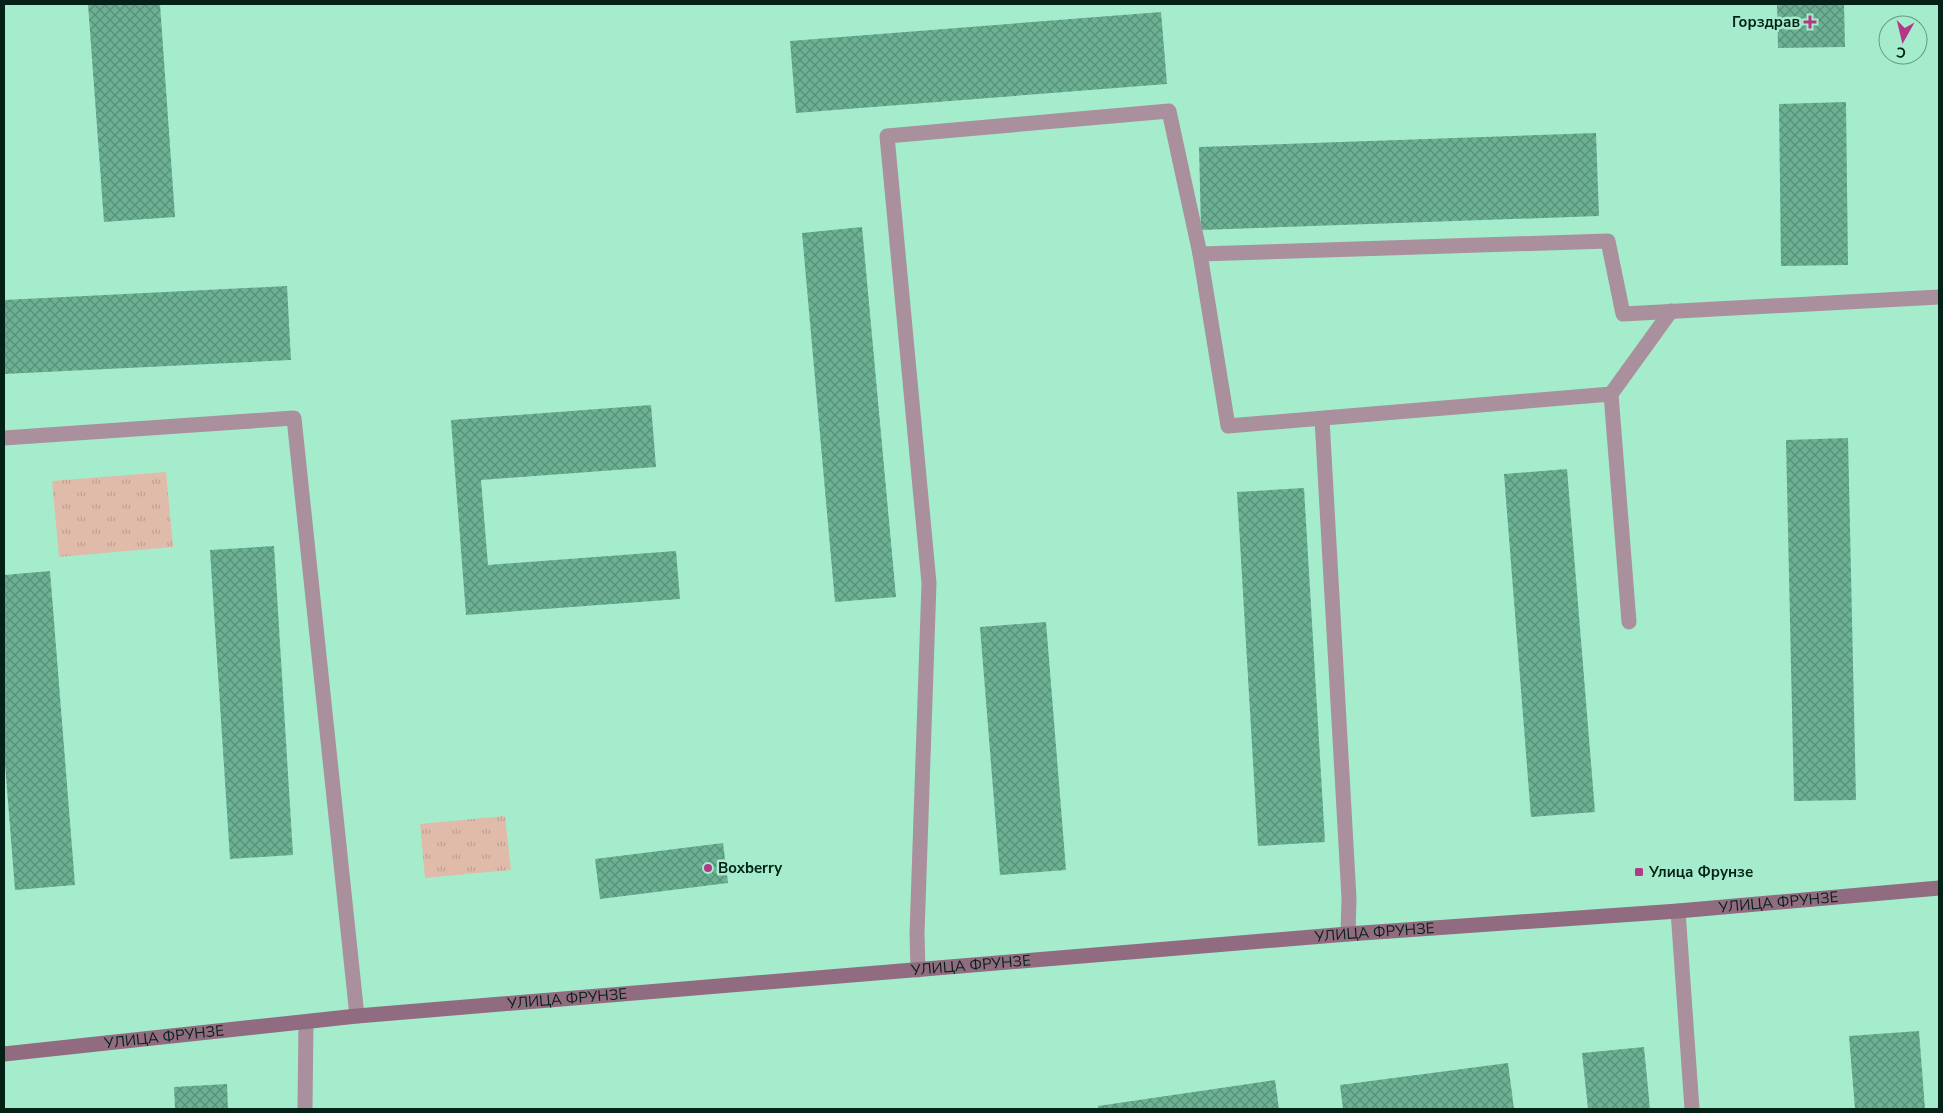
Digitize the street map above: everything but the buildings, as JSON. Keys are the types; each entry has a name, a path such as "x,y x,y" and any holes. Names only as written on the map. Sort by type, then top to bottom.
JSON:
{"main road":[{"name":"УЛИЦА ФРУНЗЕ","path":"4,1054 357,1016 1348,934 1678,911 1939,888"}],"lane":[{"path":"918,970 917,934 930,583 887,136 1169,110 1200,254 1228,426 1611,394"},
{"path":"1200,254 1608,241 1623,314 1939,297"},
{"path":"1629,622 1611,394 1671,311"},
{"path":"4,438 294,418 357,1016"},
{"path":"1322,419 1349,898 1348,934"},
{"path":"1678,911 1692,1109"},
{"path":"305,1109 306,1022"}],"green space":[{"path":"166,472 173,547 59,557 52,481"},
{"path":"505,816 511,870 425,878 420,824"}],"place":[{"name":"Горздрав","path":"1810,22"},
{"name":"Boxberry","path":"708,868"},
{"name":"Улица Фрунзе","path":"1639,872"}]}
